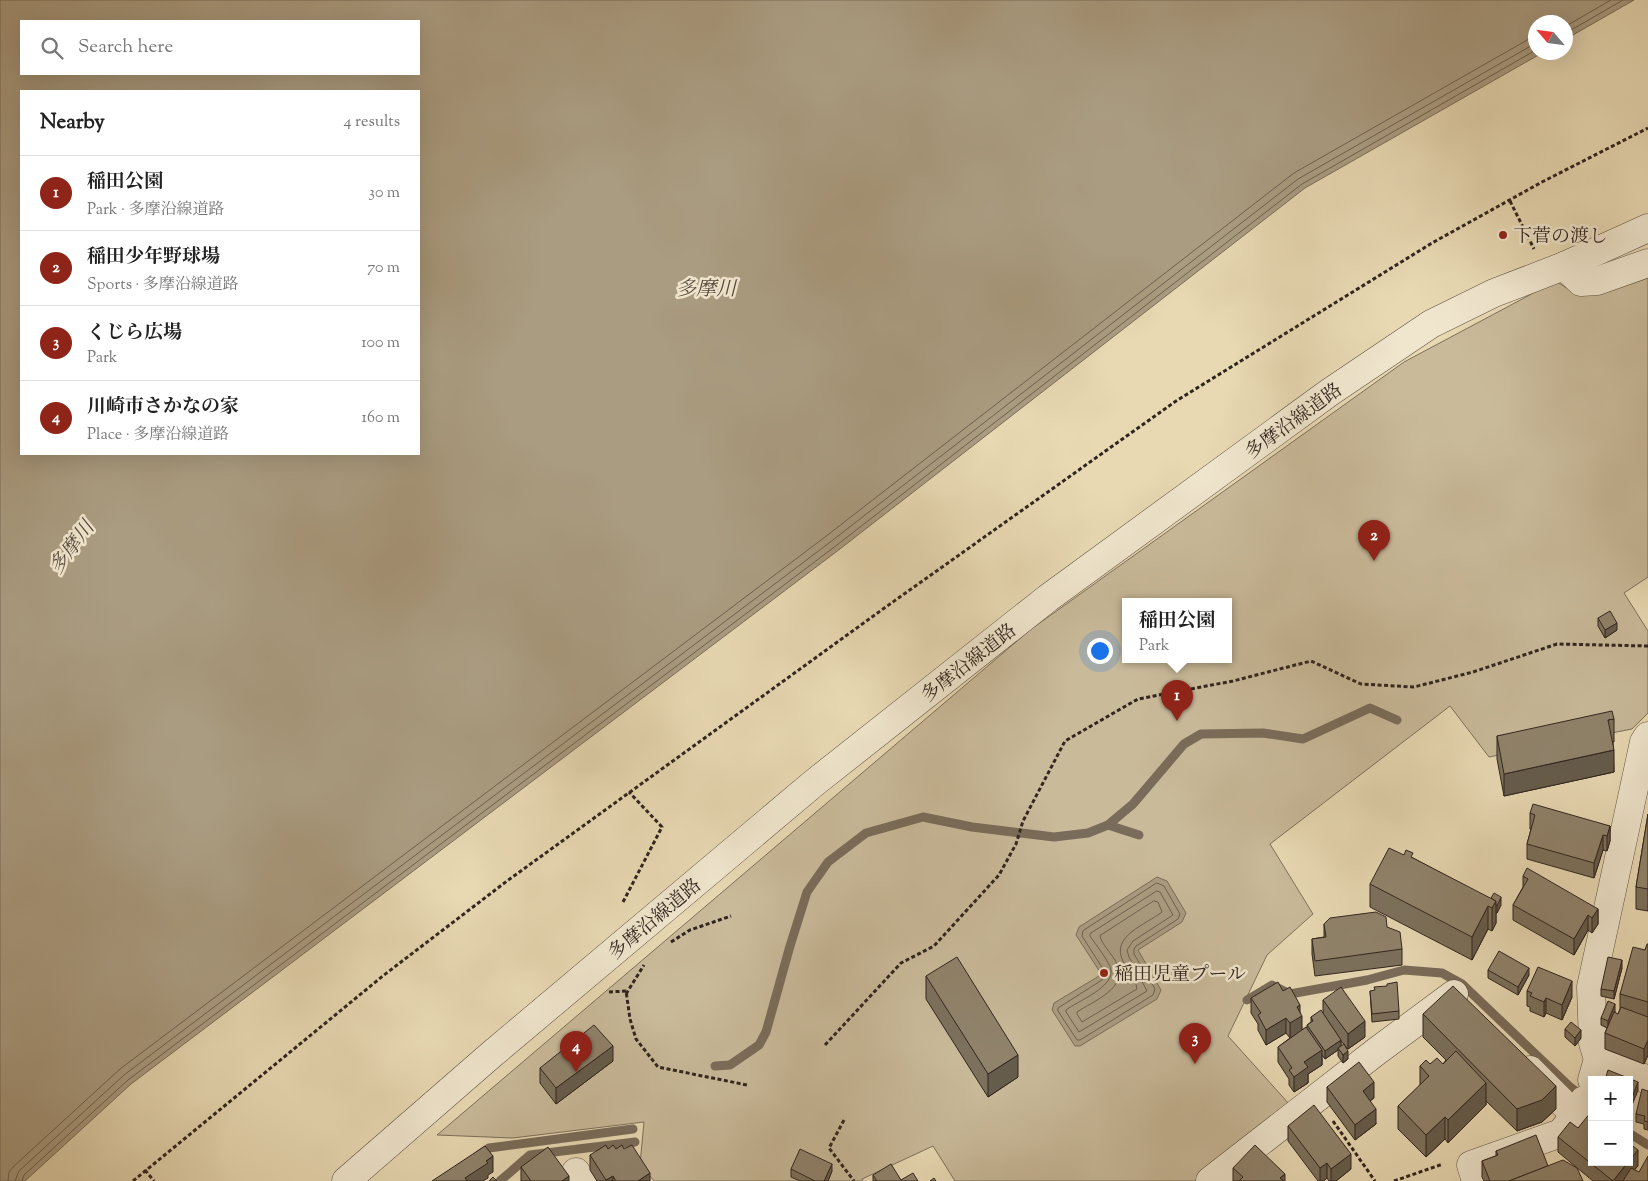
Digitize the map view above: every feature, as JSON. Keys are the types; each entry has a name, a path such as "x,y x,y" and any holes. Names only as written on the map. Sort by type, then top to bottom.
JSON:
{"street":[{"name":"多摩沿線道路","path":"358,1175 513,1036 814,783 1048,598 1330,392 1431,324 1494,293 1555,269 1648,228"},
{"path":"1555,269 1581,282 1597,281 1648,263"},
{"path":"1589,1076 1593,1043 1591,987 1644,742 1648,736"},
{"path":"1210,1181 1454,994 1474,1014"},
{"path":"1474,1173 1561,1133 1588,1089 1515,1054"},
{"path":"1633,1082 1648,1080"}],"path":[{"path":"132,1181 384,975 507,880 1176,401 1424,248 1648,128"},
{"path":"1510,201 1555,269"},
{"path":"825,1045 901,962 934,946 999,875 1016,844 1023,821 1065,741 1138,699 1233,681 1312,660 1361,684 1414,687 1473,672 1557,644 1648,646"},
{"path":"622,902 662,827 629,792"},
{"path":"664,947 690,930 731,916"},
{"path":"626,994 646,961"},
{"path":"608,992 626,991 630,1019 636,1039 658,1067 747,1085"},
{"path":"1317,1098 1374,1181"},
{"path":"844,1120 829,1148 854,1181"},
{"path":"1394,1181 1462,1158 1474,1173"},
{"path":"146,1170 154,1181"}],"shaded area":[{"path":"1648,273 1648,577 1624,593 1648,631 1648,713 1632,729 1489,757 1450,706 1270,844 1313,914 1267,955 1228,1036 1290,1105 1195,1181 955,1181 933,1146 862,1179 863,1181 654,1181 640,1164 644,1122 513,1138 437,1135 1030,630 1404,362 1556,281 1571,291"}],"water":[{"name":"多摩川","path":"0,0 1634,0 1573,35 1573,15 1528,15 1528,60 1530,60 1305,188 836,552 131,1084 25,1181 0,1181"},
{"path":"1157,877 1167,881 1186,913 1182,922 1138,950 1161,990 1157,999 1080,1046 1075,1046 1052,1010 1054,1003 1099,976 1100,972 1076,935 1079,927"}],"building":[{"path":"1610,611 1617,623 1605,630 1598,618"},
{"path":"1612,711 1614,719 1608,720 1614,750 1504,774 1497,736"},
{"path":"1533,804 1610,826 1607,836 1603,835 1594,863 1527,844 1535,815 1530,813"},
{"path":"1648,814 1648,889 1636,887"},
{"path":"1389,848 1404,855 1406,850 1413,853 1411,857 1496,901 1492,908 1488,906 1472,937 1370,884"},
{"path":"1527,868 1598,909 1592,918 1588,915 1574,939 1513,905 1528,879 1523,876"},
{"path":"1494,893 1501,897 1497,906 1496,901 1491,898"},
{"path":"1376,912 1386,917 1387,927 1400,932 1402,949 1315,961 1312,939 1326,937 1324,924 1330,918"},
{"path":"1647,944 1648,1002 1620,994 1633,947 1645,950"},
{"path":"1499,951 1529,968 1518,987 1488,970"},
{"path":"957,957 1018,1055 988,1074 926,976"},
{"path":"1608,957 1622,960 1614,991 1601,989"},
{"path":"1538,967 1572,981 1562,1005 1546,998 1544,1002 1530,996 1532,993 1527,991"},
{"path":"1278,982 1283,991 1290,987 1300,1005 1297,1007 1302,1016 1290,1023 1286,1018 1266,1030 1258,1015 1261,1013 1251,998"},
{"path":"1397,982 1399,1011 1372,1014 1370,991 1375,990 1374,987 1387,986 1387,984"},
{"path":"1453,986 1556,1086 1542,1100 1517,1109 1423,1014"},
{"path":"1341,987 1365,1021 1348,1034 1323,1000"},
{"path":"1608,1001 1615,1004 1608,1021 1601,1018"},
{"path":"1621,1007 1648,1017 1648,1040 1644,1049 1605,1033 1614,1012 1618,1014"},
{"path":"1321,1010 1341,1040 1325,1051 1307,1025 1313,1021 1311,1017"},
{"path":"1571,1022 1581,1030 1575,1038 1565,1029"},
{"path":"594,1025 613,1046 556,1088 540,1068"},
{"path":"1306,1027 1322,1050 1304,1062 1308,1067 1294,1077 1289,1070 1292,1068 1278,1047"},
{"path":"1344,1044 1348,1051 1343,1055 1338,1048"},
{"path":"1456,1051 1486,1083 1448,1120 1445,1117 1426,1135 1398,1106 1429,1076 1420,1066 1426,1060 1430,1064 1437,1058 1443,1064"},
{"path":"1359,1062 1374,1082 1363,1091 1376,1109 1355,1125 1327,1087"},
{"path":"1608,1070 1623,1076 1606,1076"},
{"path":"1633,1080 1638,1082 1633,1095"},
{"path":"1642,1089 1648,1091 1648,1122 1644,1121 1645,1116 1636,1114"},
{"path":"1314,1105 1351,1154 1331,1169 1327,1163 1320,1168 1288,1126"},
{"path":"1588,1116 1588,1161 1558,1137 1570,1122 1578,1128"},
{"path":"1536,1135 1548,1166 1509,1181 1490,1181 1482,1161 1498,1155 1496,1151"},
{"path":"606,1145 608,1149 613,1145 616,1149 622,1145 624,1149 632,1145 650,1173 638,1181 616,1181 613,1176 606,1180 590,1155"},
{"path":"1255,1145 1285,1174 1280,1178 1283,1181 1239,1181 1243,1177 1233,1168"},
{"path":"485,1146 493,1156 486,1161 488,1163 465,1178 467,1181 432,1181"},
{"path":"1633,1146 1638,1150 1633,1156"},
{"path":"548,1147 569,1176 562,1181 531,1181 521,1167"},
{"path":"800,1149 832,1164 824,1181 815,1181 791,1169"},
{"path":"1648,1156 1648,1181 1623,1181 1631,1168 1639,1172"},
{"path":"1563,1160 1577,1168 1583,1181 1509,1181"},
{"path":"891,1164 901,1180 913,1173 918,1181 877,1181 873,1175"},
{"path":"1594,1166 1625,1166 1613,1181"},
{"path":"493,1177 497,1181 489,1181"}],"waterway":[{"path":"715,1066 730,1065 759,1045 766,1032 807,892 828,862 866,833 923,817 972,827 1054,837 1088,833 1108,825 1133,804 1184,744 1201,734 1263,733 1303,739 1370,708 1397,720"},
{"path":"1108,825 1139,835"},
{"path":"1247,1000 1272,985 1290,994 1367,980 1404,970 1442,973 1462,984 1569,1086 1583,1097"},
{"path":"479,1155 489,1148 633,1129"},
{"path":"1633,1136 1648,1145"},
{"path":"500,1181 530,1155 635,1142"}],"place":[{"name":"下菅の渡し","path":"1503,235"},
{"name":"稲田少年野球場","path":"1374,561"},
{"name":"稲田公園","path":"1177,721"},
{"name":"稲田児童プール","path":"1104,973"},
{"name":"くじら広場","path":"1195,1064"},
{"name":"川崎市さかなの家","path":"576,1072"}]}
